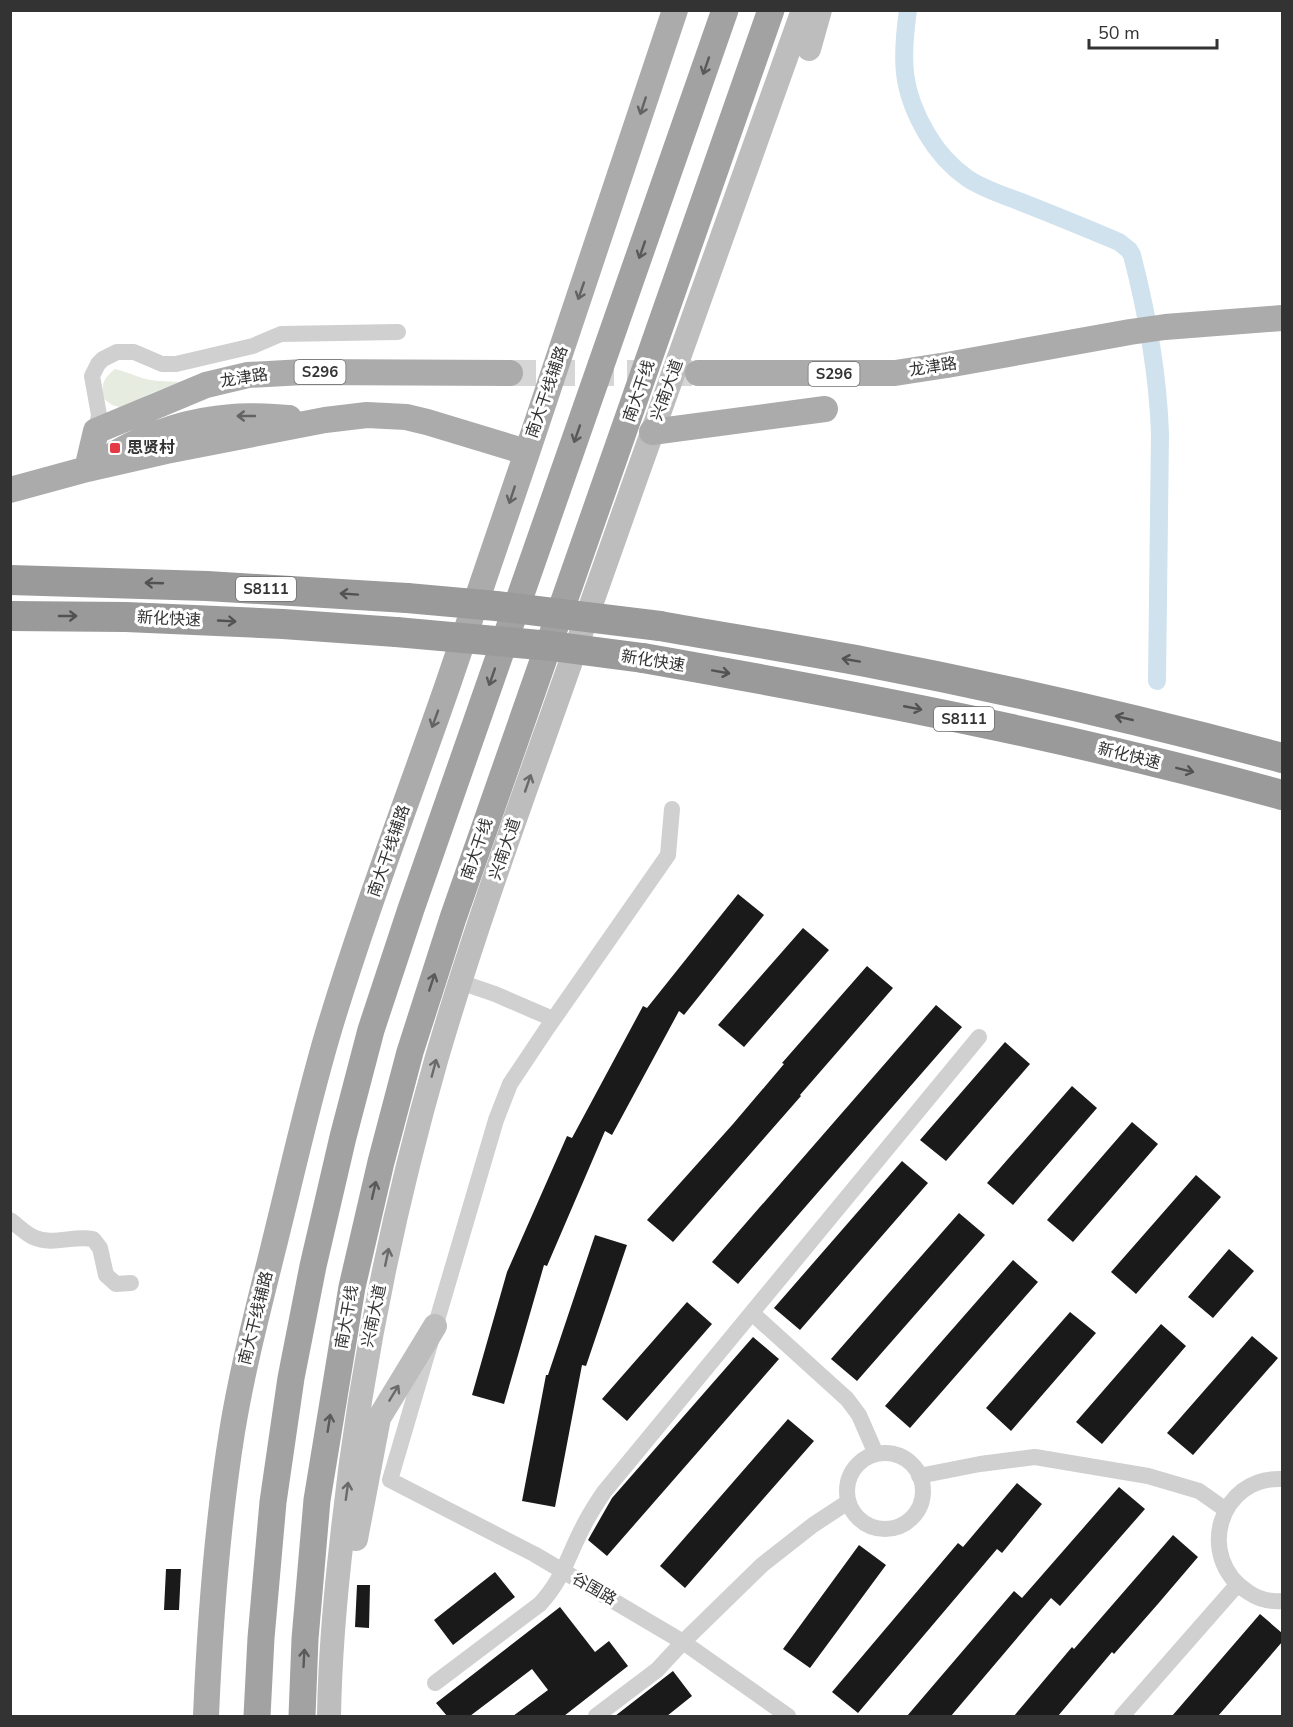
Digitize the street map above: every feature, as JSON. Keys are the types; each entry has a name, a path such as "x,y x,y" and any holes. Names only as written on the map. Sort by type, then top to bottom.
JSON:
{"highway":[{"path":"257,1716 261,1638 273,1502 291,1378 340,1148 371,1030 414,898 725,10"},
{"name":"南大干线","path":"302,1716 305,1639 318,1500 335,1388 352,1287 410,1052 453,918 771,10"},
{"name":"S8111","path":"10,580 207,585 407,598 508,607 660,626 867,662 1005,691 1181,731 1282,758"},
{"name":"新化快速","path":"10,616 126,617 283,624 551,646 643,658 998,726 1107,750 1282,795"}],"main road":[{"name":"南大干线辅路","path":"206,1716 212,1602 232,1433 248,1347 262,1298 307,1108 366,915 448,685 675,10"},
{"name":"兴南大道","path":"331,1716 333,1618 345,1502 364,1370 407,1169 436,1059 536,761 803,10"},
{"path":"809,49 820,10"},
{"name":"龙津路","path":"1165,327 1282,302"},
{"name":"龙津路","path":"698,373 895,373 1165,327 1282,318"},
{"name":"龙津路","path":"96,431 206,384 248,375 304,372 510,373"},
{"path":"652,432 825,409"},
{"path":"10,490 87,469 134,442 158,434 231,417 326,420 367,415 406,417 453,428 526,452"},
{"path":"87,469 96,431"},
{"path":"331,1716 351,1563 379,1418 435,1326"}],"street":[{"path":"96,431 99,415 92,376 98,363 117,352 134,352 162,364 176,364 253,346 281,334 398,332"},
{"path":"435,1326 496,1120 510,1084 668,855 672,809"},
{"path":"460,982 553,1019"},
{"path":"435,1683 540,1604 551,1592 564,1571 581,1530 604,1492 979,1037"},
{"path":"10,1220 32,1237 49,1242 82,1237 93,1239 100,1248 106,1275 116,1284 131,1283"},
{"path":"752,1313 847,1399 859,1415 876,1454"},
{"name":"谷围路","path":"435,1326 390,1480 534,1554 684,1642 788,1716"},
{"path":"876,1454 892,1454 904,1459 913,1466 922,1488 917,1511 909,1520 887,1529 875,1528 863,1523 854,1514 848,1502 847,1490 850,1477 857,1466 876,1454"},
{"path":"919,1476 980,1464 1035,1457 1148,1476 1199,1491 1226,1510"},
{"path":"1282,1479 1254,1484 1238,1495 1226,1510 1219,1529 1218,1548 1224,1568 1237,1585 1255,1597 1275,1602 1282,1601"},
{"path":"596,1716 657,1670 762,1565 813,1525 848,1502"},
{"path":"1122,1716 1237,1585"}],"shaded area":[{"path":"115,369 149,380 180,382 149,394 123,408 112,405 104,399 104,382"}],"building":[{"path":"738,894 764,915 684,1015 679,1011 612,1135 605,1131 547,1266 544,1265 504,1404 472,1395 507,1272 567,1136 572,1138 643,1006 647,1008"},
{"path":"803,928 829,950 744,1047 718,1025"},
{"path":"867,966 893,988 673,1242 647,1220 733,1124 784,1064 782,1063"},
{"path":"936,1005 962,1027 738,1284 712,1262"},
{"path":"1005,1042 1030,1064 946,1161 920,1140"},
{"path":"1072,1086 1097,1108 1013,1205 987,1183"},
{"path":"1132,1122 1158,1144 1073,1242 1047,1220"},
{"path":"902,1161 928,1183 800,1330 774,1308"},
{"path":"1196,1175 1221,1197 1136,1294 1111,1272"},
{"path":"959,1213 985,1235 857,1381 831,1359"},
{"path":"595,1235 627,1245 586,1366 582,1365 555,1507 522,1501 546,1375 548,1375"},
{"path":"1229,1249 1254,1271 1213,1318 1188,1297"},
{"path":"1013,1260 1038,1282 910,1428 885,1406"},
{"path":"687,1302 712,1324 627,1421 602,1399"},
{"path":"1070,1312 1096,1333 1011,1431 986,1408"},
{"path":"1161,1324 1186,1346 1102,1444 1076,1422"},
{"path":"1252,1336 1278,1358 1193,1455 1167,1433"},
{"path":"753,1337 779,1359 607,1556 588,1540 612,1498"},
{"path":"788,1419 814,1441 685,1588 660,1566"},
{"path":"1017,1483 1042,1504 1002,1553 997,1549 858,1713 832,1692 958,1543 963,1547"},
{"path":"1119,1487 1145,1509 1060,1606 1051,1598 951,1716 907,1716 1014,1591 1022,1598"},
{"path":"1173,1535 1198,1557 1114,1654 1112,1652 1058,1716 1014,1716 1072,1647 1074,1649"},
{"path":"859,1545 886,1565 810,1668 783,1649"},
{"path":"166,1569 181,1569 179,1610 164,1610"},
{"path":"495,1572 515,1597 453,1645 434,1620"},
{"path":"357,1585 370,1585 369,1628 355,1627"},
{"path":"560,1607 595,1652 609,1641 628,1666 564,1716 513,1716 548,1690 532,1669 470,1716 447,1716 436,1703"},
{"path":"1260,1614 1282,1633 1282,1642 1252,1677 1218,1716 1172,1716"},
{"path":"673,1671 692,1696 667,1716 615,1716"}],"waterway":[{"path":"908,10 904,44 908,89 918,118 944,158 967,178 993,192 1119,242 1132,255 1151,344 1159,411 1157,681"}],"tunnel":[{"path":"510,373 695,373"}],"place":[{"name":"思贤村","path":"115,448"}]}
